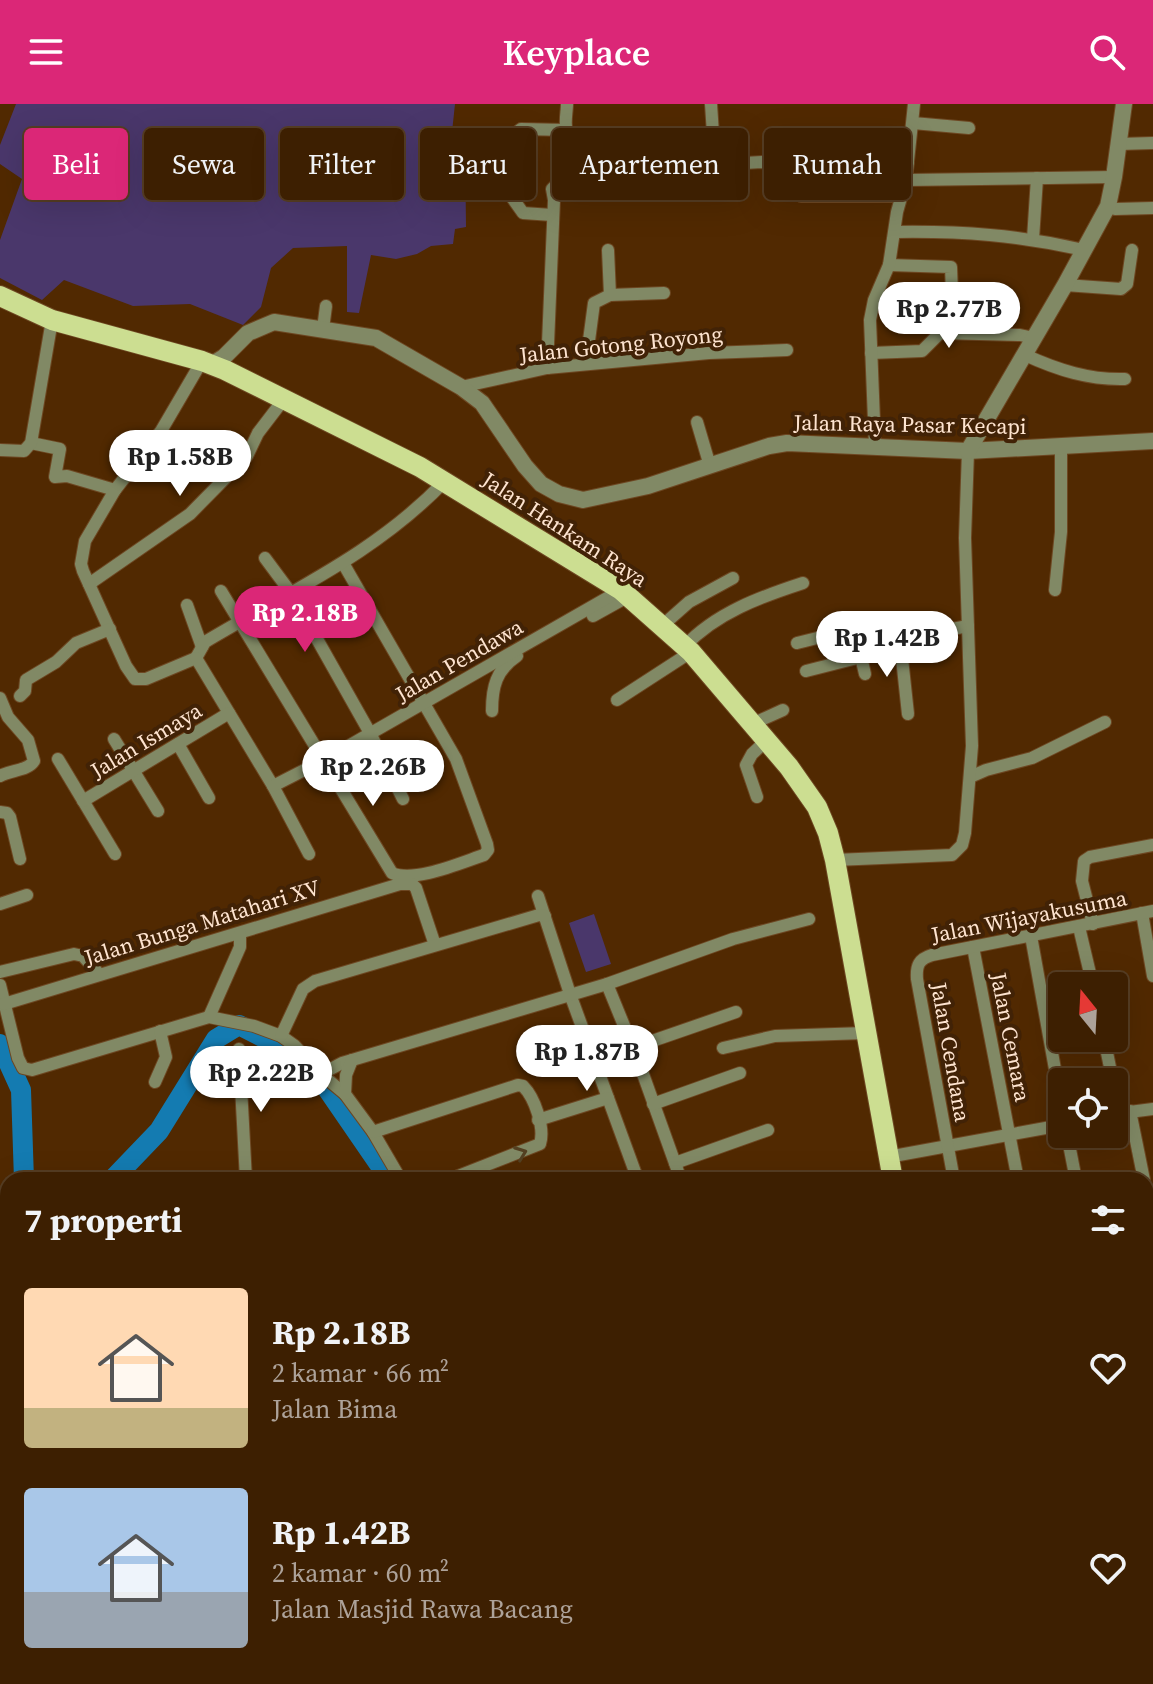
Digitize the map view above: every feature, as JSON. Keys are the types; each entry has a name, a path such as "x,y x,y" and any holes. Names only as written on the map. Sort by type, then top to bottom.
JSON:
{"main road":[{"name":"Jalan Hankam Raya","path":"0,296 52,320 215,363 331,425 398,454 625,593 688,649 767,740 811,797 825,823 835,860 891,1172"}],"street":[{"path":"566,128 567,104"},
{"path":"711,104 713,128"},
{"path":"911,139 914,104"},
{"path":"835,860 952,855 962,845 970,777 965,538 968,451 1108,206 1124,104"},
{"path":"913,123 969,128"},
{"path":"1119,144 1153,143"},
{"path":"911,180 1114,177"},
{"path":"1033,239 1037,178"},
{"path":"514,200 523,213 552,215"},
{"path":"547,368 553,200"},
{"path":"875,446 871,309 889,265 901,200"},
{"path":"1108,206 1115,209 1153,208"},
{"path":"895,232 984,232 1084,250"},
{"path":"608,250 610,295"},
{"path":"1065,285 1121,289 1127,284 1132,250"},
{"path":"889,265 951,267 952,294"},
{"path":"586,363 594,303 610,295 664,293"},
{"path":"323,329 326,306"},
{"path":"0,450 24,451 31,443 52,320"},
{"name":"Jalan Raya Pasar Kecapi","path":"215,363 248,333 274,322 376,338 461,387 482,403 541,484 559,494 583,500 610,496 787,443 968,451 1152,441"},
{"path":"871,353 922,351 940,333 1034,338"},
{"name":"Jalan Gotong Royong","path":"461,387 547,368 586,363 787,350"},
{"path":"1025,355 1077,375 1100,380 1125,379"},
{"path":"215,363 115,490 85,541 81,564 135,679 146,679 199,652 205,642 343,563 397,527 445,481"},
{"path":"89,584 190,514 247,456 258,433 284,399"},
{"path":"697,422 710,466"},
{"path":"1152,441 1153,453"},
{"path":"31,443 60,449 52,492"},
{"path":"1055,590 1061,532 1061,446"},
{"path":"55,477 67,476 115,490"},
{"path":"265,558 291,593 370,733 403,799"},
{"path":"343,563 423,703"},
{"path":"663,625 689,602 733,578"},
{"path":"617,700 688,649 697,634 740,606 803,583"},
{"path":"221,591 385,864 392,873 412,880 435,945"},
{"path":"492,711 493,686 502,669 513,659 625,593"},
{"name":"Jalan Pendawa","path":"273,786 625,593"},
{"path":"187,605 199,652 229,713 309,854"},
{"path":"797,643 874,624 889,641 900,643"},
{"path":"806,671 968,626"},
{"path":"20,696 25,691 26,680 56,662 76,643 110,629"},
{"path":"900,643 908,714"},
{"path":"861,657 865,674"},
{"path":"0,698 4,719 28,740 34,761 27,768 14,769 0,776"},
{"name":"Jalan Bunga Matahari XV","path":"4,1004 400,884 487,853 487,844 456,759 423,703"},
{"path":"752,724 783,710"},
{"name":"Jalan Ismaya","path":"83,801 229,713"},
{"path":"970,777 1032,758 1105,722"},
{"path":"114,739 158,811"},
{"path":"757,797 746,765 752,754 767,740"},
{"path":"178,744 209,798"},
{"path":"58,759 115,854"},
{"path":"0,824 0,813 7,813 20,859"},
{"path":"1091,972 1082,881 1084,861 1090,857 1153,845"},
{"path":"0,904 27,895"},
{"path":"538,896 635,1172"},
{"path":"1147,912 1153,976"},
{"name":"Jalan Wijayakusuma","path":"917,967 924,957 1147,912"},
{"path":"281,1036 299,995 308,984 539,915 545,916"},
{"path":"321,1074 352,1060 607,984 720,943 809,919"},
{"path":"209,1017 240,947 240,934"},
{"path":"1031,936 1056,1068"},
{"name":"Jalan Cemara","path":"973,947 1016,1172"},
{"path":"0,972 74,954 83,956 99,974"},
{"name":"Jalan Cendana","path":"917,967 952,1172"},
{"path":"607,984 678,1172"},
{"path":"0,985 18,1058 23,1068 32,1070 209,1017 244,1023 281,1036 345,1094 373,1132 396,1172"},
{"path":"632,1048 736,1012"},
{"path":"155,1082 166,1057 160,1031"},
{"path":"723,1048 775,1036 865,1033"},
{"path":"239,1049 246,1172"},
{"path":"345,1094 346,1075 352,1060"},
{"path":"653,1104 740,1073"},
{"path":"373,1132 518,1085 527,1090 542,1141 537,1146 469,1172"},
{"path":"538,1120 608,1098"},
{"path":"1128,1112 1153,1109"},
{"path":"888,1157 1048,1127"},
{"path":"675,1163 768,1130"},
{"path":"1128,1133 1141,1172"},
{"path":"1070,1148 1074,1172"}],"shaded area":[{"path":"16,104 455,104 452,128 420,128 420,200 466,200 466,227 455,229 453,244 431,246 417,254 396,259 371,255 359,313 347,312 347,246 293,248 271,268 261,307 243,325 190,304 133,306 64,280 42,300 0,278 0,240 22,179 0,164 0,145"},
{"path":"594,914 611,964 586,972 569,923"}],"waterway":[{"path":"120,1172 159,1131 216,1039 239,1025 272,1042 324,1084 384,1172"},
{"path":"0,1044 21,1090 24,1172"}]}
